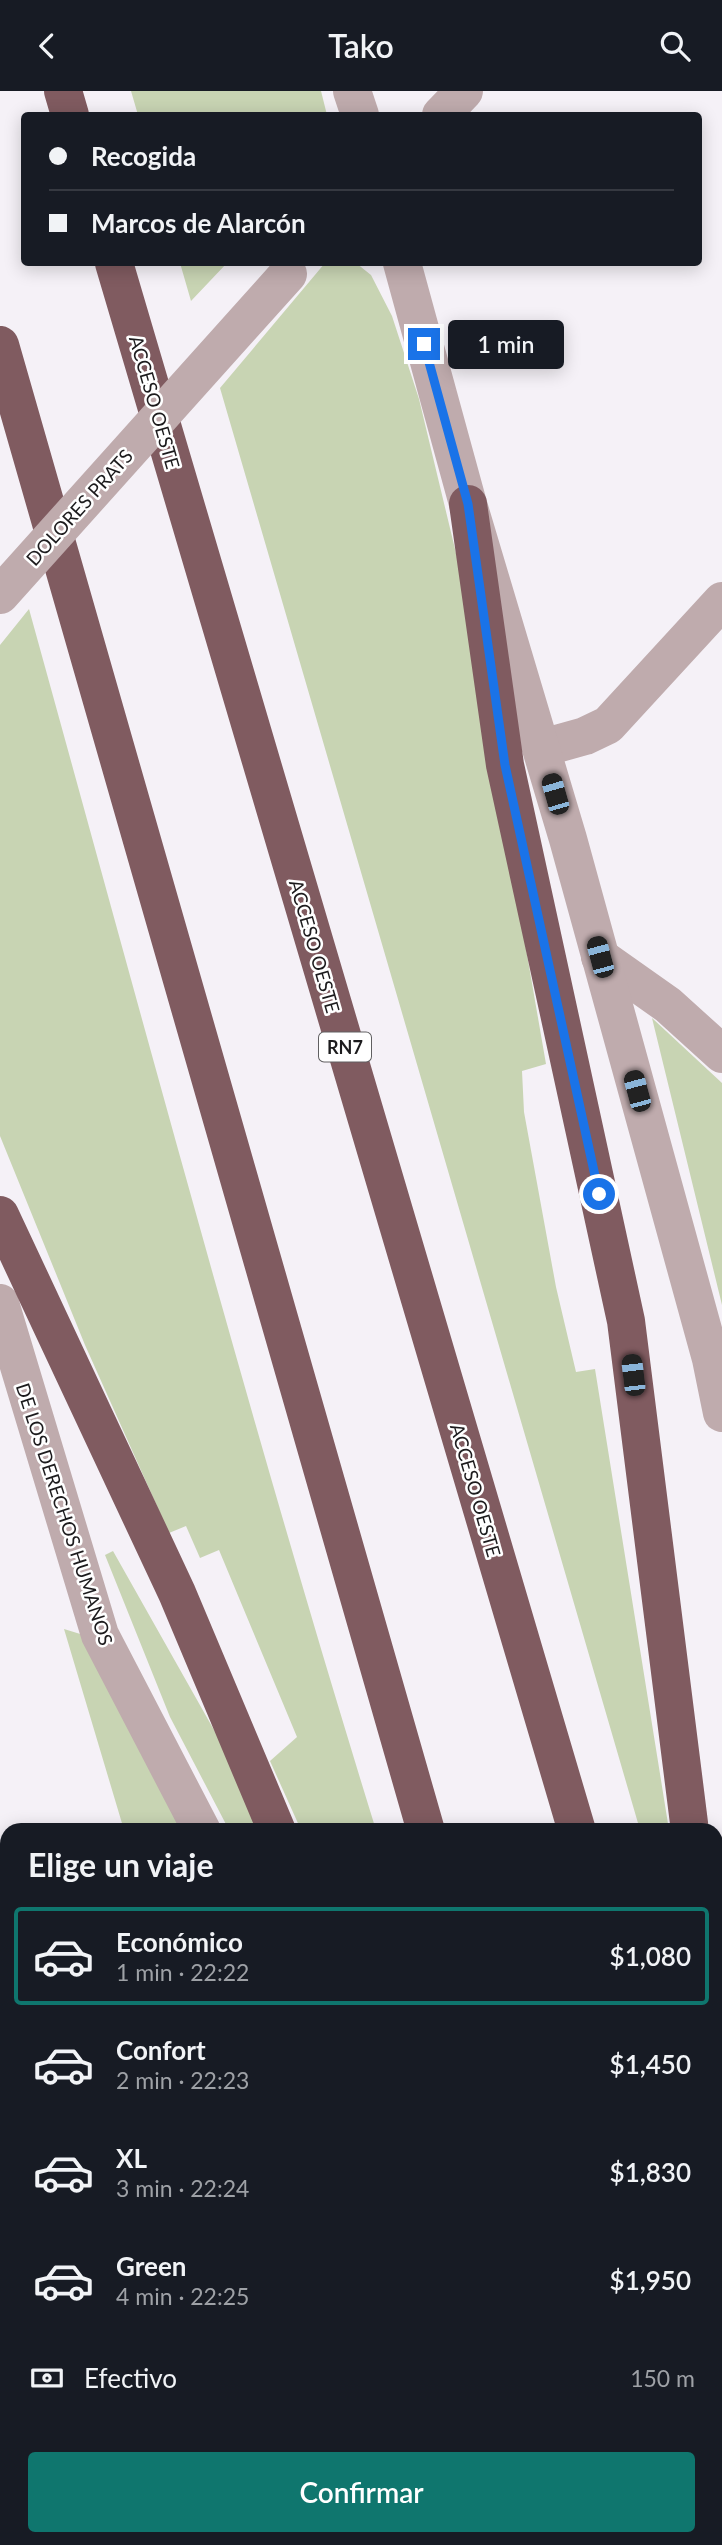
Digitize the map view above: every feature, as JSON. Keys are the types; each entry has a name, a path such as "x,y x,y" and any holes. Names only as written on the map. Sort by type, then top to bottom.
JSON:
{"highway":[{"path":"63,91 69,112"},
{"name":"ACCESO OESTE","path":"115,266 575,1823"},
{"path":"0,345 424,1823"},
{"path":"468,504 505,765 626,1321 689,1823"},
{"path":"0,1215 177,1593 274,1823"}],"street":[{"path":"352,91 359,112"},
{"path":"444,112 464,91"},
{"path":"403,266 468,504 542,748 716,1354 722,1413"},
{"name":"DOLORES PRATS","path":"0,595 294,268"},
{"path":"542,748 585,736 608,725 722,601"},
{"path":"600,957 668,1005 722,1054"},
{"name":"DE LOS DERECHOS HUMANOS","path":"0,1303 11,1394 100,1635 198,1823"}],"green space":[{"path":"131,91 321,91 326,112 137,112"},
{"path":"181,266 224,266 191,301"},
{"path":"322,266 360,266 371,275 392,316 419,399 461,574 546,1064 522,1071 524,1112 556,1287 576,1372 595,1369 668,1823 638,1823 220,388"},
{"path":"29,609 241,1374 374,1823 298,1823 270,1761 297,1737 219,1550 200,1558 186,1526 169,1533 85,1345 0,1136 0,645"},
{"path":"652,1018 722,1083 722,1305"},
{"path":"113,1551 236,1769 260,1823 225,1823 170,1717 105,1555"},
{"path":"64,1629 90,1637 179,1823 122,1823"}],"route":[{"path":"424,344 468,504 505,765 599,1194"}]}
